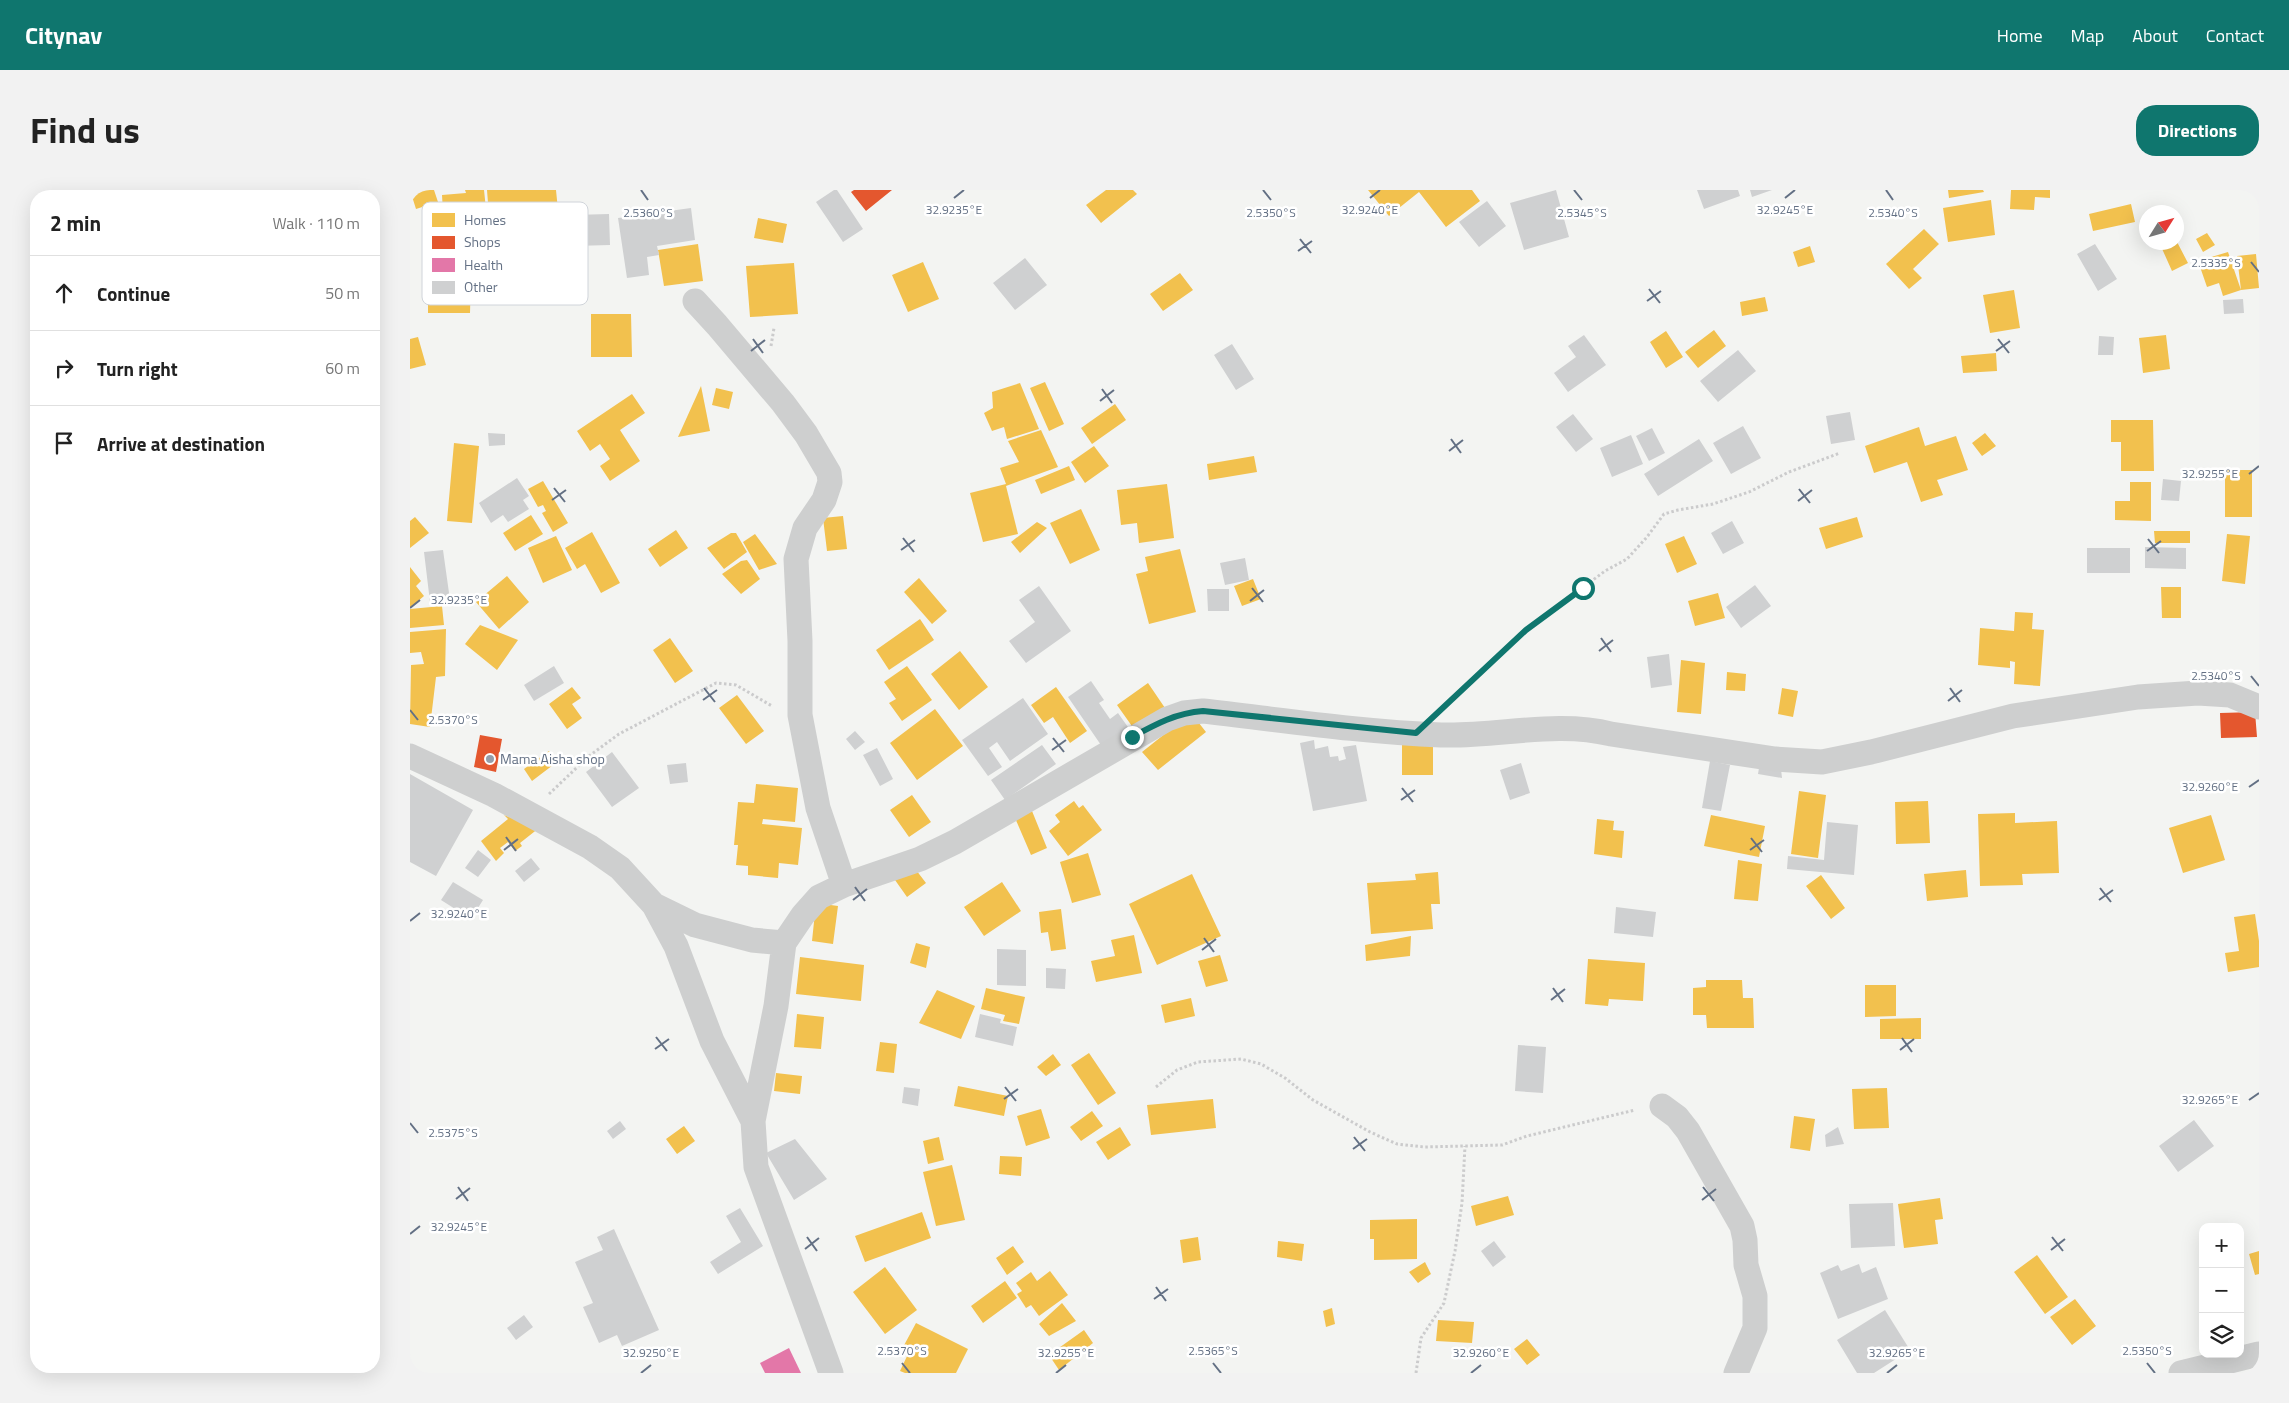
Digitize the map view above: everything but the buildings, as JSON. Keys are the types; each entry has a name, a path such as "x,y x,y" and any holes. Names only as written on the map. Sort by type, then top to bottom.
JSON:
{"street":[{"path":"694,301 717,325 783,403 806,434 829,472 830,482 824,500 804,528 796,559 800,641 800,714 818,808 844,885"},
{"path":"831,1373 756,1167 753,1120 776,1006 784,943 803,915 819,897 844,885 920,859 955,842 1132,737 1167,719 1184,713 1203,711 1443,735 1587,728 1612,734 1775,759 1822,762 1871,752 2013,716 2138,697 2198,692 2230,695 2259,706"},
{"path":"410,756 529,814 590,847 620,868 654,905 676,946 712,1041 753,1120"},
{"path":"654,905 695,925 724,933 784,943"},
{"path":"1662,1106 1676,1117 1688,1132 1742,1226 1745,1240 1746,1265 1755,1296 1755,1328 1736,1373"},
{"path":"2182,1373 2259,1354"}],"path":[{"path":"1416,733 1526,630 1605,572 1627,559 1664,514 1713,504 1749,492 1789,472 1840,453"},
{"path":"529,814 589,756 619,734 716,682 736,685 762,702 781,710 800,714"},
{"path":"1156,1087 1177,1070 1198,1062 1241,1059 1261,1064 1285,1078 1313,1100 1370,1132 1397,1144 1424,1147 1502,1145 1527,1136 1650,1106 1662,1106"},
{"path":"1416,1373 1421,1338 1444,1303 1462,1203 1465,1146"}],"place":[{"name":"Mama Aisha shop","path":"490,759"}],"route":[{"path":"1132,737 1167,719 1184,713 1203,711 1330,726 1416,733 1526,630 1583,588"}]}
